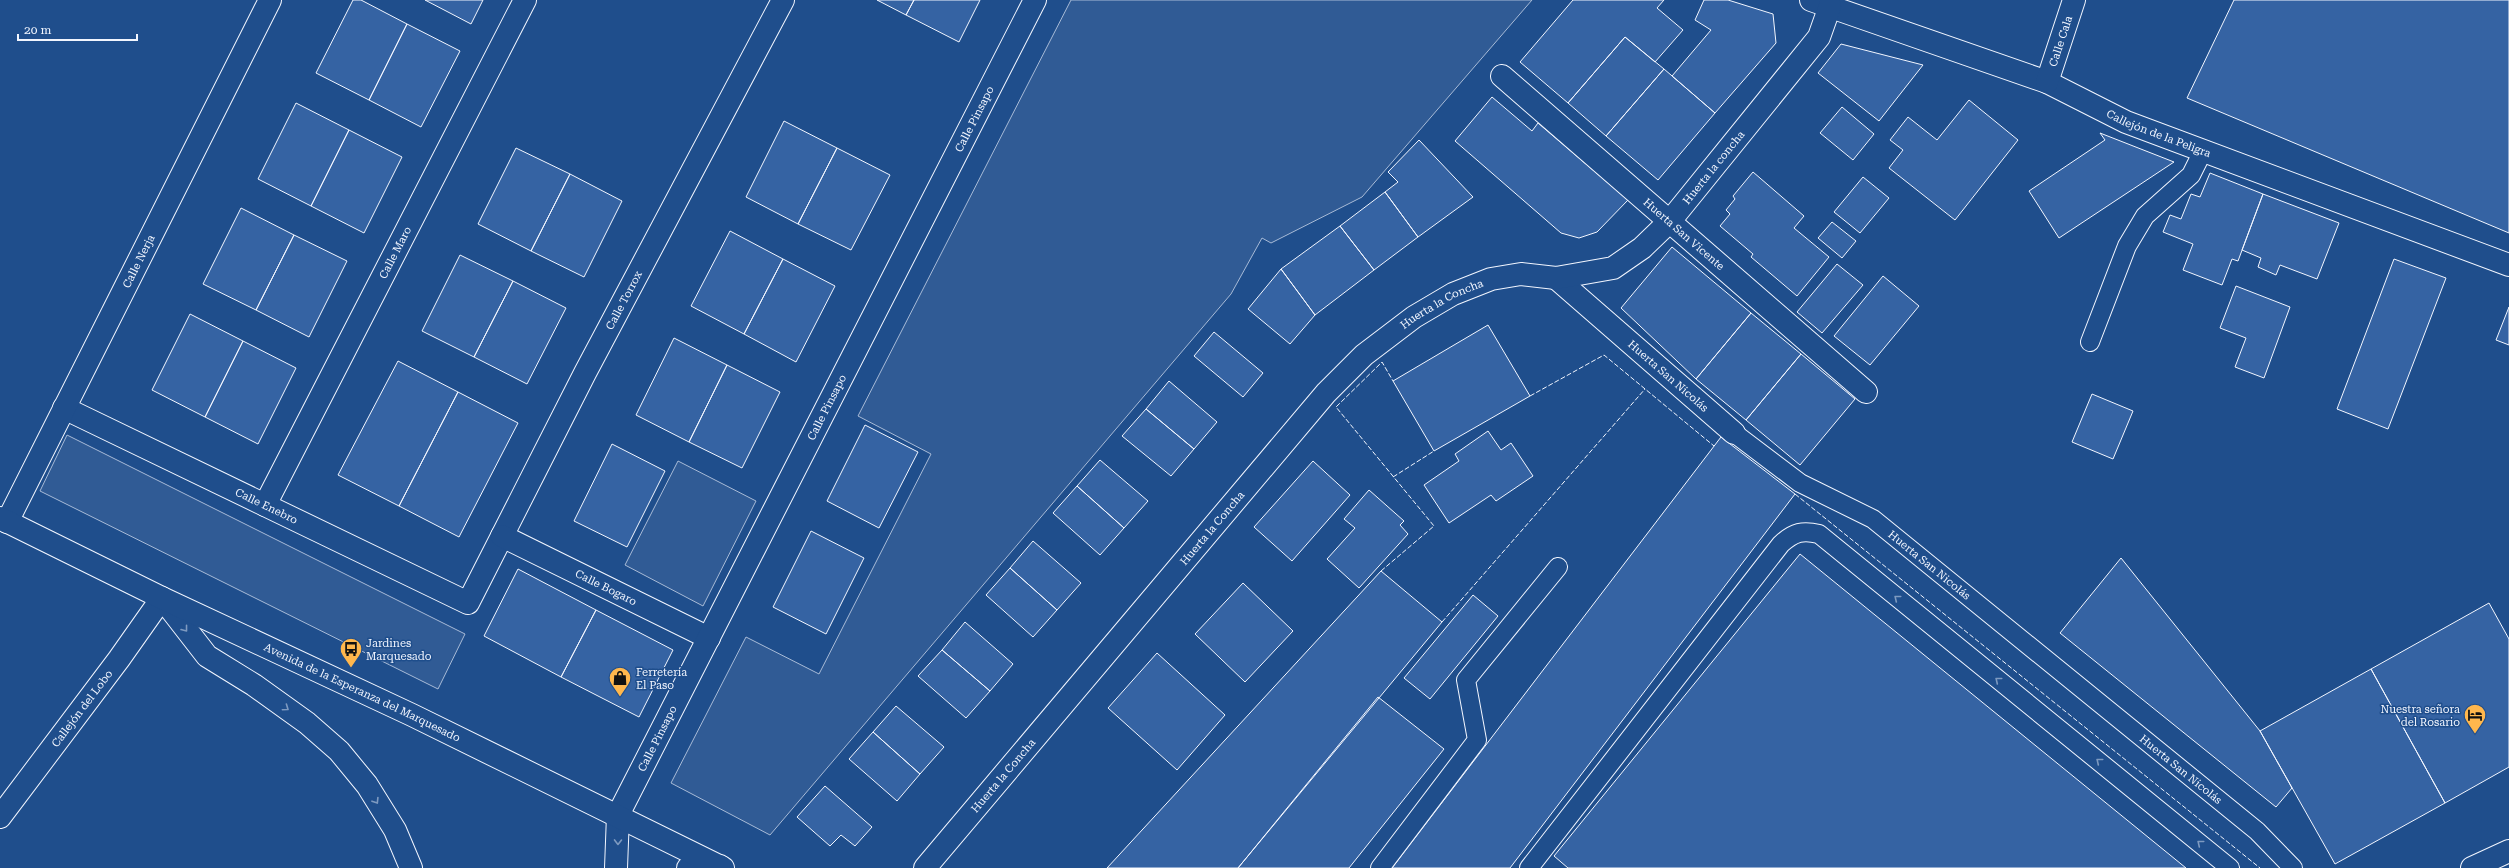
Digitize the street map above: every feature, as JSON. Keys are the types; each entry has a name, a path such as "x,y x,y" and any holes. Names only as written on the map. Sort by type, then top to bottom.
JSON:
{"street":[{"name":"Calle Nerja","path":"4,520 64,408 270,0"},
{"name":"Calle Maro","path":"265,505 525,0"},
{"name":"Calle Torrox","path":"468,603 585,373 783,0"},
{"name":"Calle Pinsapo","path":"618,815 1035,0"},
{"name":"Calle Cala","path":"2047,82 2074,0"},
{"name":"Callejón de la Peligra","path":"1820,3 2047,82 2126,122 2509,265"},
{"name":"Huerta la concha","path":"1556,278 1613,268 1642,248 1670,221 1819,37 1820,3"},
{"name":"Huerta San Vicente","path":"1502,76 1866,392"},
{"name":"Huerta la Concha","path":"925,868 1326,393 1364,355 1414,316 1453,294 1491,279 1521,274 1556,278"},
{"name":"Huerta San Nicolás","path":"1556,278 1734,433"},
{"name":"Calle Enebro","path":"64,408 468,603"},
{"name":"Avenida de la Esperanza del Marquesado","path":"4,520 162,598 412,715 722,867"},
{"name":"Calle Bogaro","path":"502,536 709,638"},
{"name":"Callejón del Lobo","path":"0,817 120,658 162,598"},
{"path":"162,598 207,656 254,685 307,723 339,751 366,785 395,830 412,868"},
{"path":"616,868 618,815"},
{"path":"2472,868 2509,852"},
{"path":"688,868 722,867"}],"lane":[{"path":"2090,342 2127,246 2145,216 2191,175 2203,150"},
{"name":"Huerta San Nicolás","path":"1734,433 1800,483 1873,519 2257,831 2293,868"},
{"path":"1529,868 1781,544 1799,532 1809,532 1819,534 2230,868"},
{"path":"1380,868 1477,740 1466,680 1558,567"}],"shaded area":[{"path":"1071,0 1532,0 1362,197 1271,243 1262,238 1231,294 770,835 671,783 746,637 819,674 931,454 858,416"},
{"path":"67,435 465,634 438,689 40,491"},
{"path":"678,461 756,501 703,606 625,565"}],"building":[{"path":"353,0 361,0 407,24 369,100 316,73"},
{"path":"425,0 483,0 471,24"},
{"path":"877,0 914,0 906,15"},
{"path":"914,0 980,0 959,42 906,15"},
{"path":"1573,0 1664,0 1657,8 1683,30 1655,62 1625,37 1568,103 1520,62"},
{"path":"1704,0 1728,0 1773,14 1776,43 1715,113 1672,76 1711,30 1695,20"},
{"path":"2234,0 2509,0 2509,233 2187,98"},
{"path":"407,24 460,51 421,127 369,100"},
{"path":"1625,37 1664,69 1606,136 1568,103"},
{"path":"1841,44 1923,65 1879,121 1818,73"},
{"path":"1664,69 1715,113 1658,180 1606,136"},
{"path":"1492,97 1532,131 1538,123 1628,200 1597,232 1579,238 1561,233 1455,141"},
{"path":"1969,100 2018,140 1955,220 1889,168 1903,150 1890,140 1908,117 1937,140"},
{"path":"296,103 349,130 311,206 258,179"},
{"path":"1842,107 1874,134 1853,160 1820,133"},
{"path":"784,121 837,148 798,224 746,197"},
{"path":"349,130 402,157 364,233 311,206"},
{"path":"2100,133 2174,162 2059,238 2029,191 2105,140"},
{"path":"1419,140 1473,197 1418,237 1385,192 1398,182 1388,172"},
{"path":"516,148 570,174 531,251 478,224"},
{"path":"837,148 890,175 851,250 798,224"},
{"path":"1753,172 1804,216 1794,228 1829,257 1797,296 1751,257 1753,254 1720,226 1730,214 1726,210 1735,199 1733,196"},
{"path":"2210,173 2263,194 2238,261 2232,259 2222,285 2183,270 2193,244 2163,232 2170,215 2181,219 2191,194 2200,197"},
{"path":"570,174 622,201 584,277 531,251"},
{"path":"1863,177 1889,198 1860,233 1834,212"},
{"path":"1385,192 1418,237 1374,270 1340,226"},
{"path":"2263,194 2339,223 2317,279 2280,265 2276,275 2258,267 2261,258 2242,250"},
{"path":"241,208 294,235 256,310 203,284"},
{"path":"1832,222 1856,241 1842,258 1818,238"},
{"path":"1340,226 1374,270 1315,315 1281,269"},
{"path":"730,231 783,259 744,334 691,306"},
{"path":"294,235 347,261 309,337 256,310"},
{"path":"1672,247 1751,313 1696,379 1621,308"},
{"path":"460,255 513,281 474,357 422,331"},
{"path":"783,259 835,286 796,362 744,334"},
{"path":"2394,259 2446,278 2388,429 2337,409"},
{"path":"1837,264 1863,285 1822,333 1797,312"},
{"path":"1281,269 1315,315 1290,344 1248,309"},
{"path":"1883,276 1919,306 1870,365 1834,336"},
{"path":"513,281 566,308 527,384 474,357"},
{"path":"2236,286 2290,307 2264,378 2235,367 2246,338 2220,328"},
{"path":"2509,307 2509,345 2496,340"},
{"path":"1751,313 1801,354 1746,420 1696,379"},
{"path":"190,314 243,341 205,417 152,390"},
{"path":"1488,325 1530,396 1434,451 1393,381"},
{"path":"1214,332 1263,373 1243,397 1194,356"},
{"path":"674,338 727,365 689,442 636,415"},
{"path":"243,341 296,368 258,444 205,417"},
{"path":"1801,354 1855,399 1800,465 1746,420"},
{"path":"398,361 458,392 399,506 338,475"},
{"path":"727,365 780,392 742,468 689,442"},
{"path":"1169,381 1217,422 1194,449 1146,409"},
{"path":"458,392 518,423 459,537 399,506"},
{"path":"2092,394 2133,411 2113,459 2072,442"},
{"path":"1146,409 1194,449 1171,476 1122,436"},
{"path":"865,425 918,452 879,528 827,501"},
{"path":"1488,431 1501,450 1511,443 1533,476 1496,501 1491,495 1449,523 1424,485 1459,461 1455,454"},
{"path":"1721,437 1795,494 1510,868 1392,868"},
{"path":"612,444 665,471 627,547 574,521"},
{"path":"1100,460 1148,501 1124,528 1077,486"},
{"path":"1313,461 1350,495 1292,561 1254,527"},
{"path":"1077,486 1124,528 1100,555 1053,513"},
{"path":"1369,490 1404,521 1400,525 1408,534 1359,588 1327,559 1355,528 1344,519"},
{"path":"811,531 864,558 826,634 773,607"},
{"path":"1033,541 1081,583 1057,610 1010,568"},
{"path":"1800,554 2186,868 1568,868 1554,856"},
{"path":"2121,558 2260,731 2292,788 2276,807 2060,633"},
{"path":"1010,568 1057,610 1033,637 986,595"},
{"path":"518,569 596,610 561,677 484,636"},
{"path":"1381,571 1442,622 1238,868 1107,868"},
{"path":"1243,583 1293,631 1245,682 1195,634"},
{"path":"1473,595 1498,616 1430,699 1404,678"},
{"path":"2489,603 2509,639 2509,767 2445,803 2371,669"},
{"path":"596,610 673,650 639,717 561,677"},
{"path":"965,622 1013,664 990,691 942,650"},
{"path":"942,650 990,691 966,718 918,676"},
{"path":"1157,653 1225,715 1177,770 1108,708"},
{"path":"2371,669 2445,803 2335,864 2260,731"},
{"path":"1378,697 1444,749 1349,868 1238,868"},
{"path":"896,706 944,747 920,774 873,732"},
{"path":"873,732 920,774 897,801 849,759"},
{"path":"825,786 872,827 855,846 841,835 830,846 797,817"}],"fence":[{"path":"1530,396 1604,355 1714,446"},
{"path":"1381,571 1434,526 1336,407 1382,362 1393,381"},
{"path":"1442,622 1645,389"},
{"path":"1393,477 1434,451"},
{"path":"1795,494 2260,868"}],"place":[{"name":"Jardines Marquesado","path":"351,668"},
{"name":"Ferretería El Paso","path":"620,698"},
{"name":"Nuestra señora del Rosario","path":"2475,734"}]}
